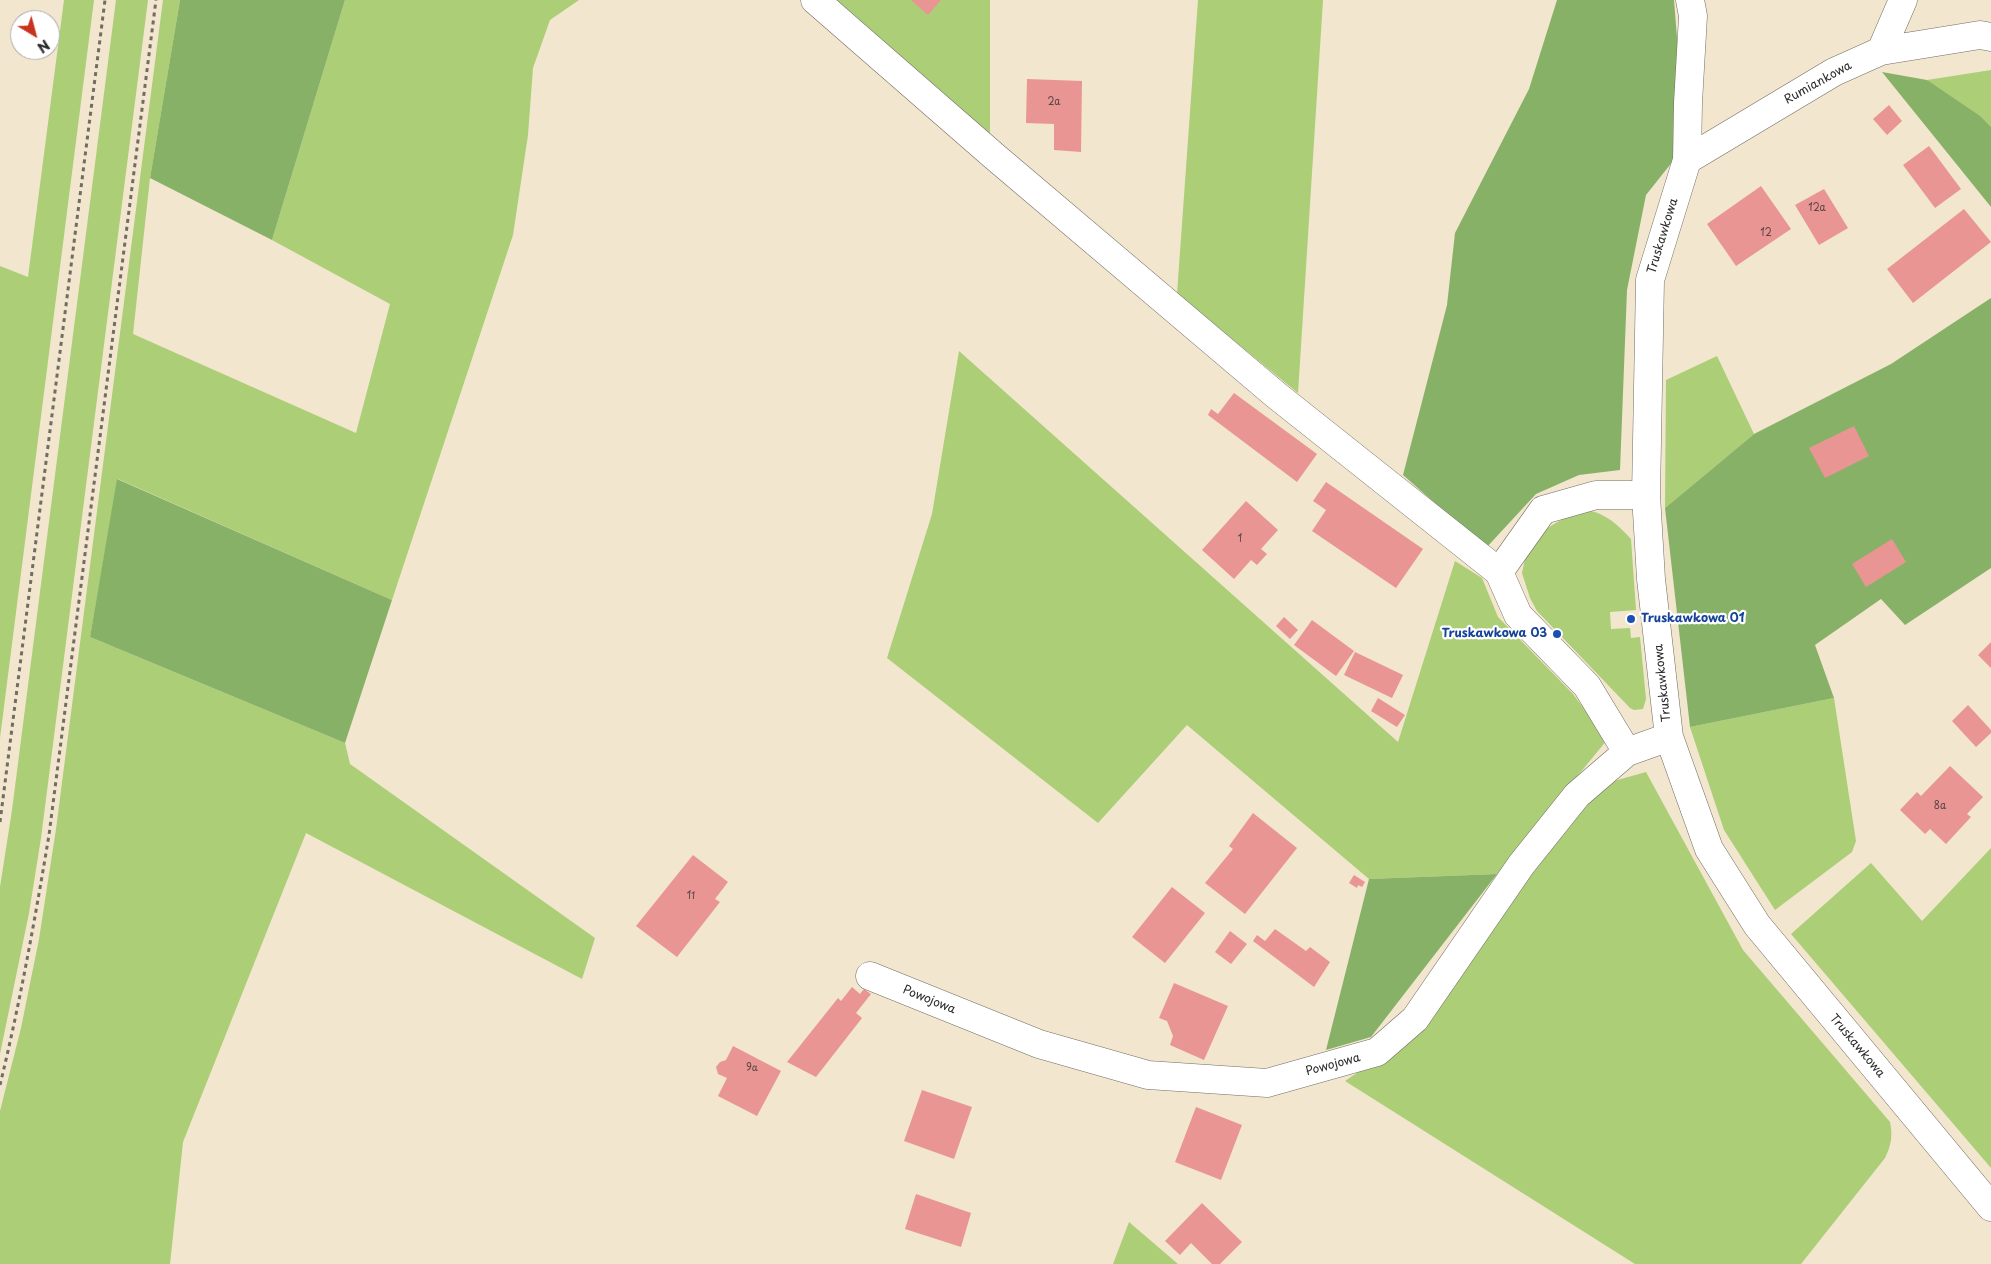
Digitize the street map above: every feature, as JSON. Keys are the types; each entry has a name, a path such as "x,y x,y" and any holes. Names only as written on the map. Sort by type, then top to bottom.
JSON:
{"street":[{"path":"815,0 994,156 1276,395 1498,572 1518,615 1587,686 1627,752"},
{"name":"Truskawkowa","path":"1690,0 1692,16 1687,160 1650,280 1646,495 1651,579 1669,737 1709,849 1757,925 1991,1207"},
{"path":"1881,51 1903,0"},
{"name":"Rumiankowa","path":"1687,160 1834,72 1881,51 1980,35 1991,37"},
{"path":"1498,572 1543,510 1596,495 1646,495"},
{"name":"Powojowa","path":"870,976 1039,1044 1148,1075 1267,1083 1378,1052 1415,1019 1521,865 1577,794 1627,752 1669,737"}],"path":[{"path":"0,822 105,0"},
{"path":"0,1085 32,940 49,835 156,0"}],"green space":[{"path":"64,0 94,0 0,738 0,266 28,277 56,60 60,60 60,31"},
{"path":"116,0 148,0 41,838 29,913 0,1054 0,887 12,810"},
{"path":"163,0 180,0 150,178 133,334 356,433 390,304 272,240 345,0 579,0 550,20 533,68 528,135 513,235 392,600 118,479 90,637 345,743 350,764 595,938 582,979 306,833 183,1142 170,1264 0,1264 0,1111 21,1028 39,939 56,829"},
{"path":"180,0 345,0 272,240 150,178"},
{"path":"827,0 990,0 990,139"},
{"path":"1198,0 1323,0 1298,393 1177,294"},
{"path":"1557,0 1674,0 1681,88 1677,156 1646,195 1627,290 1620,470 1579,475 1536,494 1486,548 1403,475 1447,305 1455,233 1529,89"},
{"path":"1991,70 1991,140 1927,80"},
{"path":"1882,72 1927,80 1980,116 1991,127 1991,207"},
{"path":"1991,298 1991,568 1905,625 1881,599 1815,645 1834,698 1690,727 1665,508 1754,434 1891,364"},
{"path":"959,351 1398,742 1455,561 1482,578 1498,617 1573,694 1607,740 1497,874 1369,879 1187,725 1098,823 887,658 932,514"},
{"path":"1717,356 1754,434 1665,508 1666,380"},
{"path":"117,479 392,600 345,743 90,637"},
{"path":"1591,511 1608,518 1631,539 1636,610 1610,612 1611,629 1630,628 1631,638 1640,637 1646,699 1643,709 1634,710 1630,708 1537,611 1530,598 1522,573 1525,559 1541,534 1566,517"},
{"path":"1834,698 1856,841 1852,852 1775,910 1724,830 1690,727"},
{"path":"1646,772 1743,950 1890,1122 1891,1141 1885,1158 1801,1264 1635,1264 1345,1081 1427,1026 1541,857 1607,783"},
{"path":"1991,848 1991,1168 1791,934 1871,863 1922,921"},
{"path":"1497,874 1371,1037 1326,1050 1369,879"},
{"path":"1129,1222 1178,1264 1113,1264"}],"building":[{"path":"911,0 941,0 928,15"},
{"path":"1027,79 1082,81 1081,152 1054,150 1054,124 1026,123"},
{"path":"1889,105 1902,121 1887,135 1873,119"},
{"path":"1929,146 1961,189 1935,208 1903,165"},
{"path":"1761,186 1791,229 1736,266 1707,224"},
{"path":"1824,189 1848,228 1819,245 1795,205"},
{"path":"1964,209 1991,242 1913,303 1887,269"},
{"path":"1234,393 1317,454 1297,482 1208,415 1211,409 1218,414"},
{"path":"1854,426 1869,456 1825,478 1809,448"},
{"path":"1326,482 1423,549 1396,588 1312,531 1326,510 1313,501"},
{"path":"1246,501 1278,530 1261,549 1267,554 1257,565 1251,560 1234,579 1202,550"},
{"path":"1892,539 1906,562 1866,587 1852,564"},
{"path":"1284,617 1298,630 1290,639 1276,626"},
{"path":"1312,620 1354,651 1336,676 1294,645"},
{"path":"1991,642 1991,668 1978,655"},
{"path":"1355,652 1403,675 1392,698 1344,675"},
{"path":"1378,698 1405,715 1397,727 1371,711"},
{"path":"1968,705 1991,730 1991,733 1976,747 1952,721"},
{"path":"1950,766 1983,797 1967,814 1971,817 1946,844 1930,829 1925,834 1900,810 1917,792 1921,796"},
{"path":"1253,813 1297,848 1245,914 1205,883 1233,849 1229,846"},
{"path":"693,855 728,882 715,899 720,902 677,957 636,926"},
{"path":"1354,875 1365,882 1362,887 1358,885 1357,888 1349,883"},
{"path":"1172,887 1205,913 1165,963 1132,937"},
{"path":"1275,929 1306,951 1310,947 1330,962 1314,987 1253,941 1257,935 1265,941"},
{"path":"1230,931 1247,944 1231,964 1215,952"},
{"path":"1174,983 1228,1006 1204,1060 1170,1045 1173,1036 1167,1021 1159,1018"},
{"path":"852,987 860,994 864,989 871,994 856,1013 862,1018 816,1077 787,1062 838,998 841,1001"},
{"path":"733,1046 781,1071 757,1116 718,1096 727,1078 718,1074 716,1067 720,1062 726,1060"},
{"path":"922,1090 972,1107 954,1159 904,1141"},
{"path":"1196,1107 1242,1125 1221,1180 1175,1162"},
{"path":"916,1194 971,1213 961,1247 905,1229"},
{"path":"1202,1203 1242,1242 1220,1264 1212,1264 1191,1243 1180,1255 1165,1241"}],"place":[{"name":"Truskawkowa 01","path":"1631,619"},
{"name":"Truskawkowa 03","path":"1557,634"}]}
